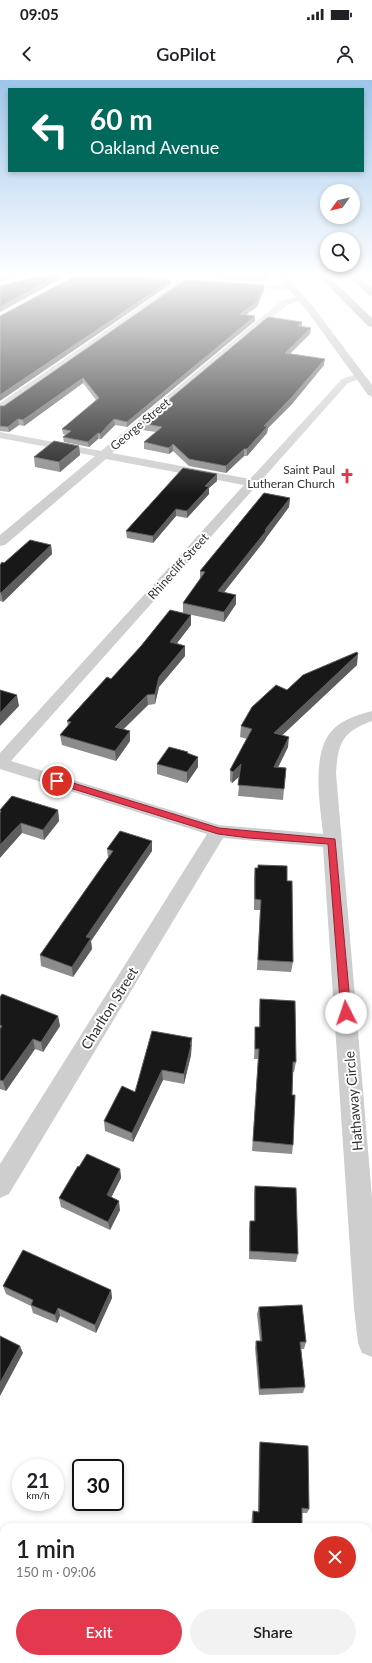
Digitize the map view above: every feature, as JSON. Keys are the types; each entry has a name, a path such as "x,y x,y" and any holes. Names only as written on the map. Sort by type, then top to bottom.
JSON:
{"main road":[{"path":"338,347 372,393"}],"street":[{"path":"0,408 88,347"},
{"name":"George Street","path":"0,542 232,347"},
{"name":"Rhinecliff Street","path":"0,763 345,381 360,376"},
{"path":"0,435 103,456 252,483"},
{"name":"Hathaway Circle","path":"372,716 354,722 336,734 331,744 327,772 360,1184 368,1308 372,1343"},
{"path":"0,763 218,831 249,835 332,841"},
{"name":"Charlton Street","path":"0,1186 218,831"}],"building":[{"path":"0,347 72,347 0,395"},
{"path":"89,347 218,347 127,422 114,419 100,434 98,433 88,442 63,437 71,431 62,429 99,398 83,378 23,420 18,419 8,427 0,426 0,406 4,406"},
{"path":"232,347 291,347 285,353 325,359 264,426 268,426 247,449 244,449 226,466 189,459 173,444 169,448 144,442 162,427 141,423"},
{"path":"54,441 79,446 59,462 34,457"},
{"path":"183,468 217,474 205,486 209,487 187,511 176,509 153,536 126,531"},
{"path":"264,493 290,498 265,530 266,531 218,591 236,595 224,612 183,603 205,572 200,571"},
{"path":"30,540 51,545 1,593 0,565"},
{"path":"170,610 191,615 170,642 185,646 159,677 155,694 147,695 115,727 130,731 115,751 60,735 71,722 67,721 107,677 111,679 141,646"},
{"path":"357,652 358,654 274,733 289,737 274,767 286,768 284,789 238,785 241,764 233,772 230,770 252,729 241,726 252,707 276,685 287,690 303,675"},
{"path":"0,690 17,695 0,713"},
{"path":"169,747 188,752 187,753 198,757 187,772 157,764"},
{"path":"12,796 58,810 43,830 21,823 0,845 0,810"},
{"path":"120,831 152,841 86,937 91,938 72,967 40,955 113,851 107,849"},
{"path":"258,865 287,866 287,881 292,881 293,962 258,960 261,900 255,899 255,868 258,868"},
{"path":"2,994 58,1016 41,1042 33,1039 3,1081 0,1080 0,1029 2,1026 0,1025 0,997"},
{"path":"260,999 295,1001 296,1062 293,1062 292,1095 295,1095 293,1145 253,1141 259,1049 255,1049 255,1027 260,1027"},
{"path":"152,1031 192,1038 191,1045 184,1074 162,1070 132,1133 104,1121 122,1086 135,1092"},
{"path":"87,1154 120,1169 107,1195 119,1201 108,1222 59,1198"},
{"path":"255,1186 296,1188 298,1254 250,1251 250,1221 255,1221"},
{"path":"23,1250 111,1290 95,1325 58,1308 55,1315 31,1305 33,1300 3,1286"},
{"path":"302,1305 306,1342 300,1342 305,1387 260,1389 256,1341 262,1341 259,1307"},
{"path":"0,1336 20,1346 0,1383"},
{"path":"260,1442 308,1446 309,1509 302,1508 302,1523 253,1523 253,1511 259,1512"}],"place":[{"name":"Saint Paul Lutheran Church","path":"347,476"}],"route":[{"path":"57,781 184,822 218,831 249,835 332,841 346,1013"}]}
